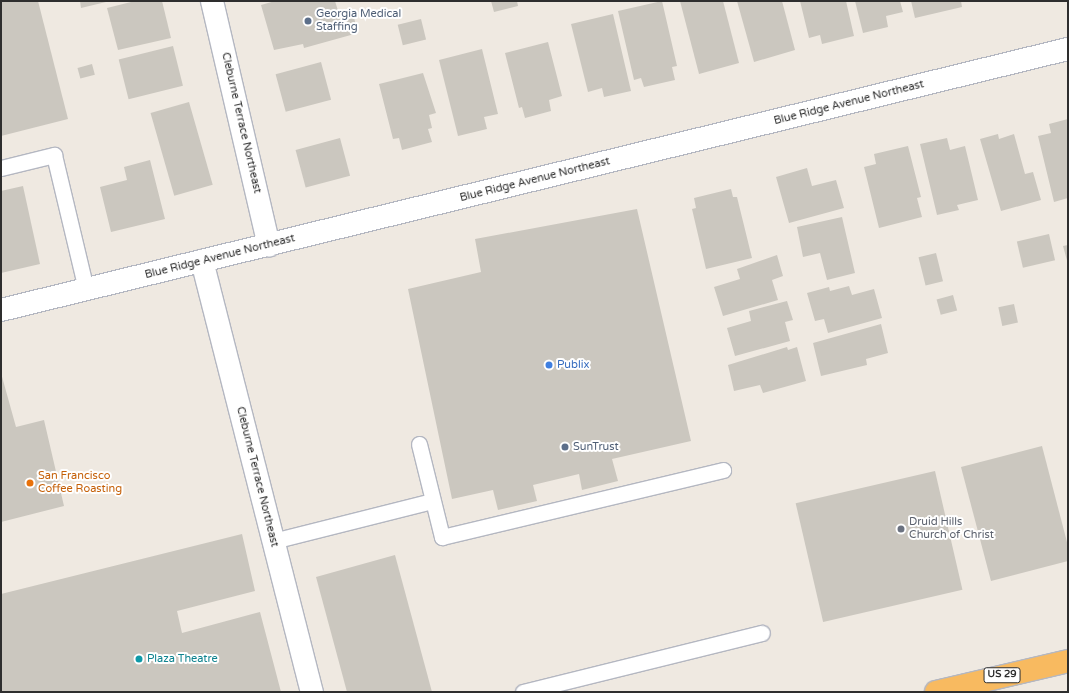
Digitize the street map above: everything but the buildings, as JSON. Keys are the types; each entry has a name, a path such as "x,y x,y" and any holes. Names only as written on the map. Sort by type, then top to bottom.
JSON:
{"highway":[{"name":"US 29","path":"936,692 1068,661"}],"street":[{"name":"Cleburne Terrace Northeast","path":"212,1 269,245"},
{"name":"Blue Ridge Avenue Northeast","path":"1,310 1068,49"},
{"name":"Cleburne Terrace Northeast","path":"202,261 312,692"}],"lane":[{"path":"1,168 54,155 86,289"},
{"path":"419,444 442,537 723,470"},
{"path":"273,542 432,501"},
{"path":"524,692 762,633"}],"place":[{"name":"Georgia Medical Staffing","path":"308,21"},
{"name":"Publix","path":"549,365"},
{"name":"SunTrust","path":"565,447"},
{"name":"San Francisco Coffee Roasting","path":"30,483"},
{"name":"Druid Hills Church of Christ","path":"901,529"},
{"name":"Plaza Theatre","path":"139,659"}]}
